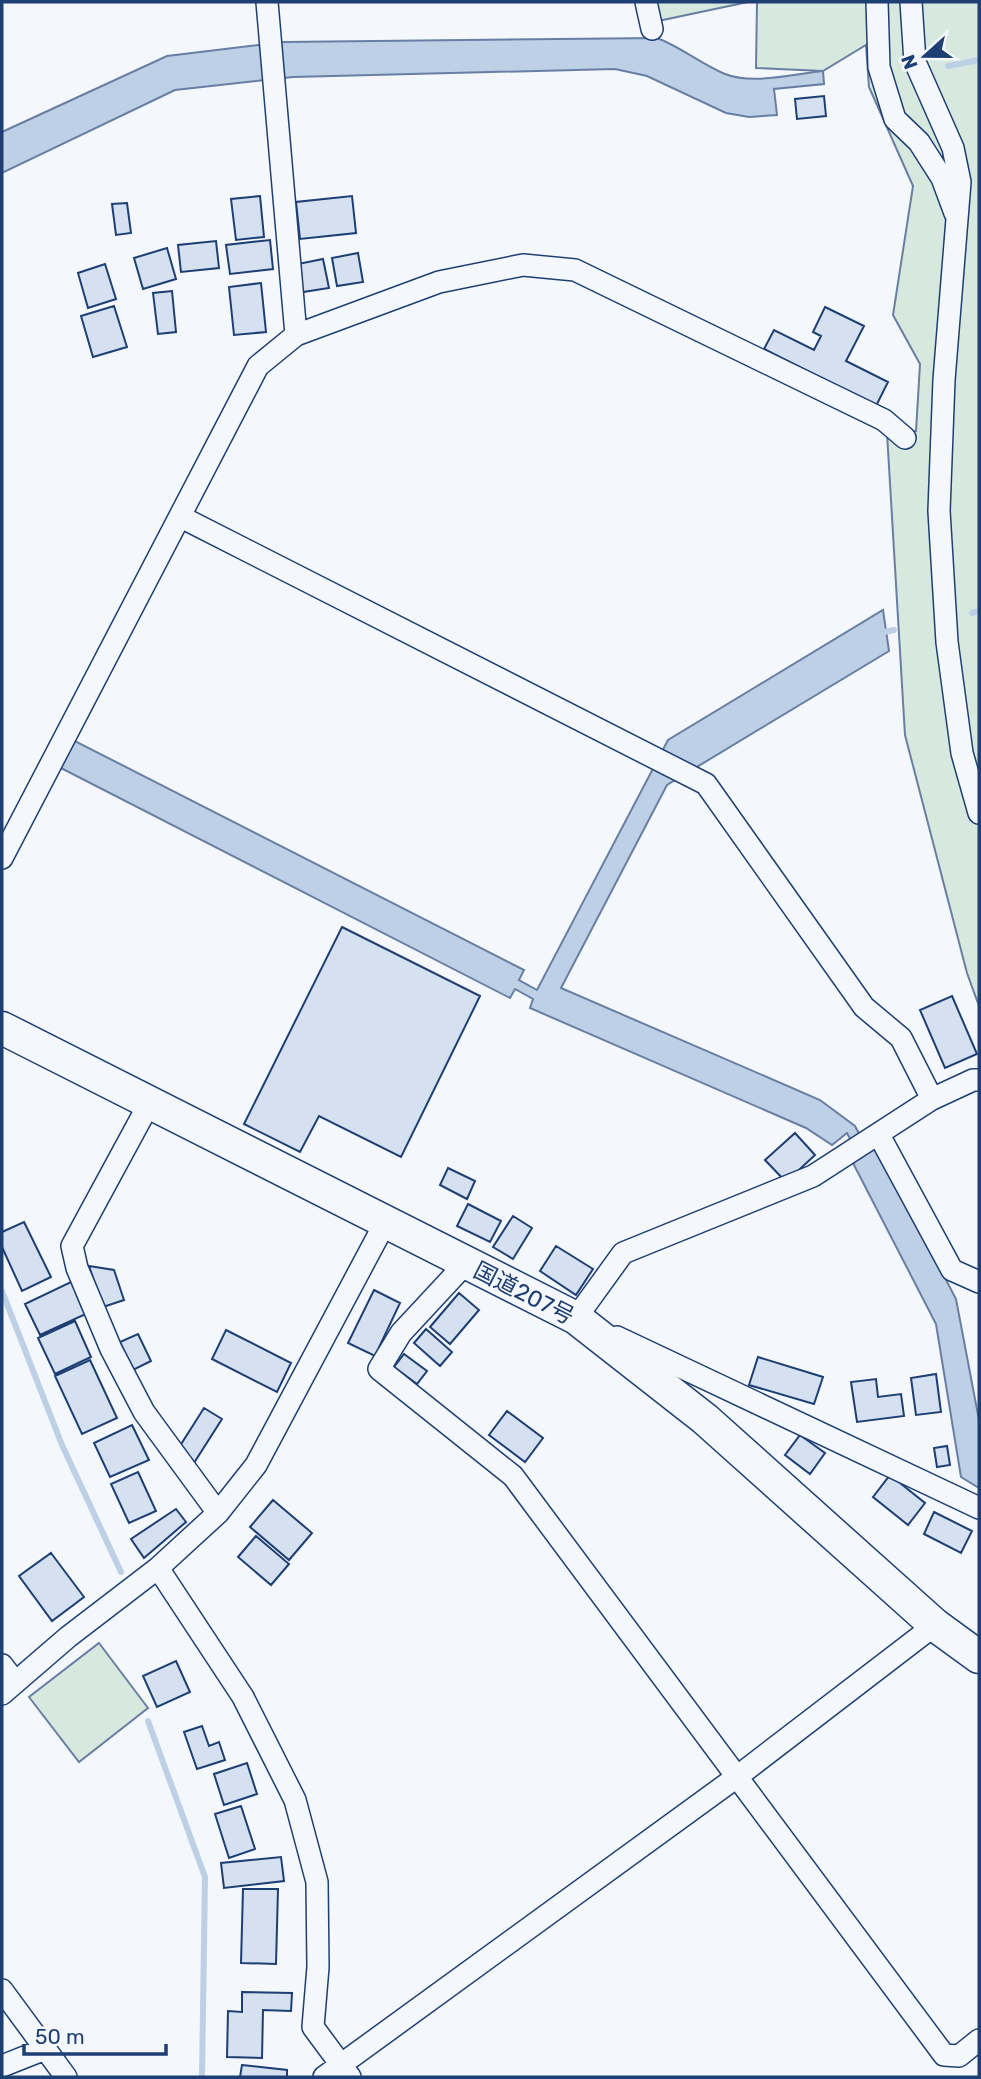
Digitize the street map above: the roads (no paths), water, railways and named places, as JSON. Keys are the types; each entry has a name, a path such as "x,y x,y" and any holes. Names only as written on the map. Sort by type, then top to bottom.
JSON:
{"highway":[{"name":"国道207号","path":"2,1028 576,1318 705,1419 935,1625 979,1657"}],"street":[{"path":"267,2 296,335"},
{"path":"646,2 652,29"},
{"path":"877,2 879,67 895,119 919,142 942,178 958,222"},
{"path":"911,2 910,21 915,62 953,148 960,182 944,380 939,511 947,642 962,753 979,813"},
{"path":"2,858 258,366 296,335 439,282 523,265 575,270 884,420 905,438"},
{"path":"181,517 706,784 864,1007 901,1038 932,1099"},
{"path":"979,1080 973,1080 932,1099 813,1176 623,1253 576,1318 979,1508"},
{"path":"150,1102 72,1246 77,1268 106,1337 144,1412 218,1513"},
{"path":"866,1143 952,1270 979,1282"},
{"path":"6,1680 158,1568 218,1513 256,1465 385,1223"},
{"path":"467,1263 401,1333 379,1369 513,1476 944,2055 958,2056 979,2040"},
{"path":"158,1568 243,1697 295,1800 317,1882 318,1967 313,2027 338,2073 738,1776 935,1625"},
{"path":"2,1990 66,2077"},
{"path":"2,2066 45,2049"}],"water":[{"path":"657,38 725,74 761,79 823,71 824,84 774,89 777,115 749,117 726,113 647,76 615,69 293,77 175,90 2,173 2,132 167,56 284,42"},
{"path":"883,610 889,651 667,785 561,988 820,1100 855,1126 869,1152 877,1147 956,1299 979,1420 979,1488 961,1477 936,1324 853,1163 860,1158 847,1133 832,1145 806,1128 530,1008 533,999 515,989 510,998 55,765 69,738 524,970 519,980 537,990 668,740"}],"waterway":[{"path":"948,66 979,60"},
{"path":"972,613 979,611"},
{"path":"879,633 894,630"},
{"path":"2,1291 62,1445 121,1572"},
{"path":"148,1721 205,1877 202,2077"}]}
